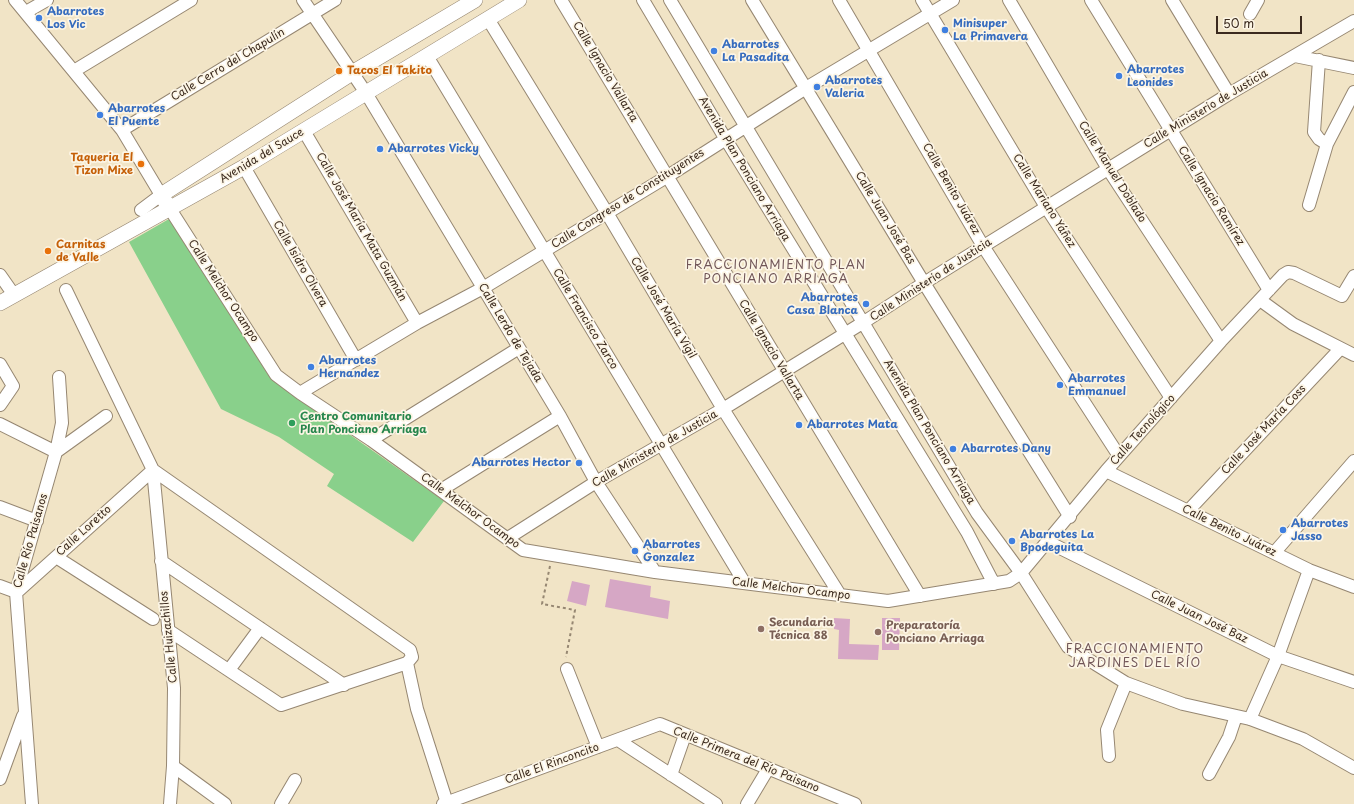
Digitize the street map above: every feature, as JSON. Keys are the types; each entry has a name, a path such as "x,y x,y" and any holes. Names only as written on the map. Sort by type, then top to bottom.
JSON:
{"main road":[{"name":"Avenida del Sauce","path":"161,195 352,73 475,0"},
{"name":"Avenida del Sauce","path":"0,303 244,167 519,0"},
{"name":"Calle Melchor Ocampo","path":"161,195 170,209"}],"street":[{"path":"15,0 122,130 161,195"},
{"path":"26,12 47,0"},
{"path":"74,71 191,0"},
{"name":"Calle Lerdo de Tejada","path":"303,0 311,14 366,93 560,416 596,482 655,572"},
{"name":"Calle Cerro del Chapulín","path":"122,130 335,0"},
{"name":"Calle Ignacio Vallarta","path":"561,0 920,596"},
{"name":"Avenida Plan Ponciano Arriaga","path":"643,0 844,334 967,532 994,584"},
{"name":"Avenida Plan Ponciano Arriaga","path":"670,0 747,126 977,513 1021,573 1068,647 1126,683 1183,704 1250,720 1303,739 1354,768"},
{"name":"Calle Juan José Bas","path":"752,0 924,283 1070,517"},
{"name":"Calle Benito Juárez","path":"839,0 983,246 1119,456"},
{"name":"Calle Mariano Yáñez","path":"922,0 1046,207 1171,398"},
{"name":"Calle Congreso de Constituyentes","path":"300,393 417,323 483,288 668,176 725,138 747,126 806,88 954,0"},
{"name":"Calle Manuel Doblado","path":"1009,0 1108,169 1221,342"},
{"name":"Calle Ignacio Ramírez","path":"1091,0 1269,290"},
{"path":"1172,0 1229,94"},
{"path":"1250,14 1258,0"},
{"name":"Calle José María Vigil","path":"488,19 607,213 723,409 840,595"},
{"name":"Calle Ministerio de Justicia","path":"508,538 596,482 784,372 983,246 1229,94 1354,21"},
{"name":"Calle Francisco Zarco","path":"427,56 744,582"},
{"path":"1295,56 1354,68"},
{"path":"1319,60 1314,132 1319,139 1327,144"},
{"path":"1309,205 1327,144 1354,92"},
{"name":"Calle José María Mata Guzmán","path":"304,131 417,323"},
{"name":"Calle Isidro Olvera","path":"244,167 356,360"},
{"name":"Avenida del Sauce","path":"141,210 161,195"},
{"name":"Calle Melchor Ocampo","path":"170,209 276,375 300,393 371,440 523,550 655,572 888,601 1009,581 1021,573"},
{"name":"Calle Tecnológico","path":"1021,573 1070,517 1119,456 1221,342 1269,290 1288,272 1342,296 1354,276"},
{"path":"0,276 14,296"},
{"path":"66,290 152,470 410,650 412,657 407,662 344,685 281,705 168,630"},
{"path":"1260,300 1293,324 1354,355"},
{"path":"371,440 519,348"},
{"name":"Calle José María Coss","path":"1188,511 1340,348"},
{"path":"0,364 13,386 0,405"},
{"name":"Calle Río Paisanos","path":"32,804 16,592 56,452 62,423 59,377"},
{"path":"0,424 56,452 106,416"},
{"path":"441,490 560,416"},
{"path":"1274,553 1354,461"},
{"name":"Calle Loretto","path":"16,592 152,470"},
{"name":"Calle Huizachillos","path":"152,470 174,688 173,766 170,804"},
{"name":"Calle Benito Juárez","path":"1106,471 1309,570 1354,587"},
{"path":"0,507 37,521"},
{"path":"967,532 977,513"},
{"name":"Calle Juan José Baz","path":"1048,542 1278,656 1354,682"},
{"path":"56,557 153,619"},
{"path":"161,561 344,685"},
{"path":"1250,720 1278,656 1309,570"},
{"path":"0,586 16,592"},
{"path":"229,670 260,628"},
{"path":"407,662 417,709 445,803"},
{"path":"566,663 598,747"},
{"path":"1109,756 1107,730 1126,683"},
{"path":"0,779 24,713"},
{"path":"1209,774 1229,737 1236,716"},
{"name":"Calle El Rinconcito","path":"445,803 660,724"},
{"name":"Calle Primera del Río Paisano","path":"660,724 768,769 830,800 855,804"},
{"path":"672,775 685,735"},
{"path":"618,740 716,804"},
{"path":"173,766 225,804"},
{"path":"747,804 768,769"},
{"path":"281,804 295,780"}],"path":[{"path":"552,555 542,604 575,610 566,663"}],"green space":[{"name":"Centro Comunitario Plan Ponciano Arriaga","path":"169,219 271,379 444,501 413,542 327,486 334,474 279,437 221,409 129,242"}],"building":[{"path":"610,579 651,586 650,597 670,601 668,619 605,607"},
{"path":"572,581 590,585 586,606 567,601"},
{"path":"834,618 850,619 849,644 879,645 878,660 838,659 839,630 834,629"},
{"path":"882,618 900,618 899,650 882,650"}],"place":[{"name":"Abarrotes Los Vic","path":"39,18"},
{"name":"Minisuper La Primavera","path":"945,30"},
{"name":"Abarrotes La Pasadita","path":"714,51"},
{"name":"Tacos El Takito","path":"339,71"},
{"name":"Abarrotes Leonides","path":"1119,76"},
{"name":"Abarrotes Valeria","path":"817,87"},
{"name":"Abarrotes El Puente","path":"100,115"},
{"name":"Abarrotes Vicky","path":"380,149"},
{"name":"Taqueria El Tizon Mixe","path":"141,164"},
{"name":"Carnitas de Valle","path":"48,251"},
{"name":"Abarrotes Casa Blanca","path":"866,304"},
{"name":"Abarrotes Hernandez","path":"311,367"},
{"name":"Abarrotes Emmanuel","path":"1060,385"},
{"name":"Centro Comunitario Plan Ponciano Arriaga","path":"292,423"},
{"name":"Abarrotes Mata","path":"799,425"},
{"name":"Abarrotes Dany","path":"953,449"},
{"name":"Abarrotes Hector","path":"579,463"},
{"name":"Abarrotes Jasso","path":"1283,530"},
{"name":"Abarrotes La Bpodeguita","path":"1012,541"},
{"name":"Abarrotes Gonzalez","path":"635,551"},
{"name":"Secundaria Técnica 88","path":"761,629"},
{"name":"Preparatoría Ponciano Arriaga","path":"878,632"}],"district":[{"name":"FRACCIONAMIENTO PLAN PONCIANO ARRIAGA","path":"776,273"},
{"name":"FRACCIONAMIENTO JARDINES DEL RÍO","path":"1135,657"}]}
